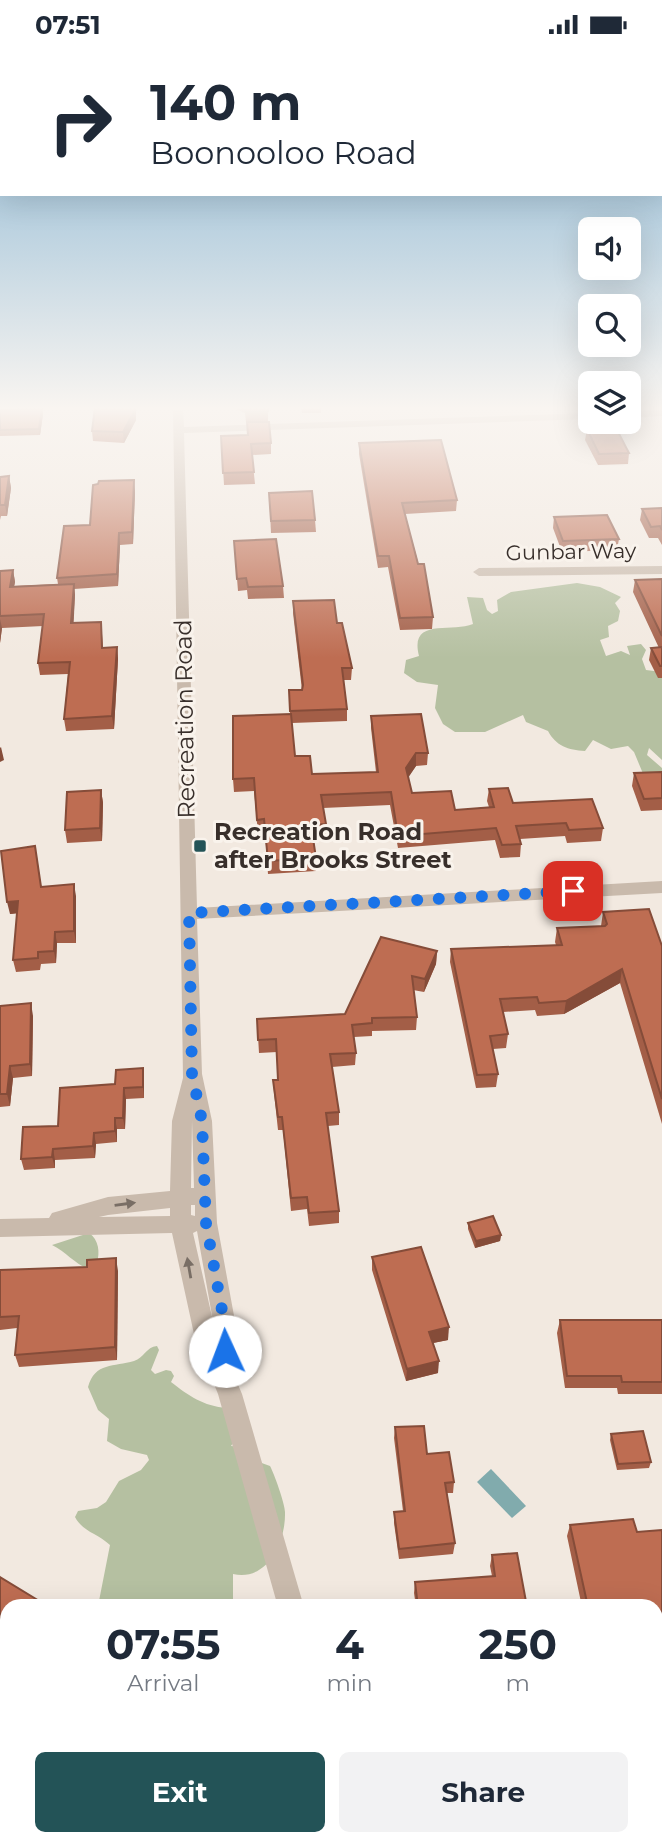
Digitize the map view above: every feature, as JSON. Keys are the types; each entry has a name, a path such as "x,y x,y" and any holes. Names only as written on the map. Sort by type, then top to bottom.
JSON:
{"street":[{"name":"Recreation Road","path":"180,491 192,1074 202,1121 206,1223 226,1332 223,1370"},
{"name":"Gunbar Way","path":"480,572 662,570"},
{"path":"189,913 662,887"},
{"name":"Recreation Road","path":"192,1074 182,1121 180,1196 181,1225 190,1276 205,1334 223,1370 289,1599"},
{"path":"35,1226 108,1206 206,1195"},
{"path":"0,1228 206,1223"}],"green space":[{"path":"577,583 600,587 621,597 615,603 620,611 618,621 608,626 609,637 600,640 606,656 621,651 630,655 627,646 641,644 646,650 642,659 646,670 662,672 662,760 649,748 647,755 662,768 662,780 644,776 634,752 628,746 611,749 593,740 585,751 568,748 559,744 548,731 526,722 523,715 485,732 455,732 443,724 435,708 438,685 417,682 404,673 406,660 419,656 420,636 426,631 473,624 467,597 483,598 487,610 492,614 498,611 497,600 511,592"},
{"path":"89,1233 97,1243 98,1255 97,1263 88,1269 52,1245"},
{"path":"157,1346 159,1350 151,1370 155,1374 171,1371 174,1376 171,1382 184,1392 203,1403 227,1408 238,1435 231,1446 243,1447 253,1460 270,1466 277,1482 285,1512 278,1547 265,1566 256,1572 233,1574 233,1599 99,1599 110,1545 82,1526 75,1517 78,1511 97,1508 106,1502 119,1481 141,1470 149,1460 147,1455 121,1449 107,1441 109,1419 98,1410 88,1387 100,1369 134,1361 150,1348"}],"water":[{"path":"491,1469 526,1506 512,1518 477,1482"}],"building":[{"path":"0,491 7,491 5,505 0,505"},
{"path":"93,491 134,491 132,532 119,533 117,574 57,578 64,526 90,525"},
{"path":"312,491 315,520 271,521 269,493"},
{"path":"367,491 455,491 457,500 402,503 418,564 424,564 433,617 400,618 389,556 378,556"},
{"path":"662,508 662,530 660,526 651,527 642,509"},
{"path":"607,515 619,539 563,541 554,517"},
{"path":"276,539 283,586 248,587 246,578 237,579 234,541"},
{"path":"13,570 10,587 74,584 71,623 101,622 102,648 117,647 112,716 64,719 70,662 38,663 44,614 0,616 0,571"},
{"path":"662,579 662,636 635,580"},
{"path":"334,600 337,623 342,623 352,668 342,668 347,709 290,711 289,690 302,690 303,685 293,601"},
{"path":"662,647 662,666 660,666 651,648"},
{"path":"291,714 295,756 310,756 312,774 378,772 371,716 421,714 428,753 416,753 406,768 412,793 451,791 455,810 494,807 489,789 508,788 513,803 592,799 603,828 569,830 566,823 516,826 521,844 502,845 496,828 398,836 391,792 321,795 326,824 311,825 316,858 268,861 264,819 257,820 254,778 233,779 233,716"},
{"path":"662,772 662,798 644,799 634,773"},
{"path":"101,790 100,828 65,830 67,792"},
{"path":"35,846 41,887 74,884 74,931 55,932 54,951 38,952 38,958 13,960 18,901 7,902 1,851"},
{"path":"649,909 662,946 662,1099 622,969 566,1001 539,1003 537,997 500,999 508,1034 490,1036 498,1074 477,1075 451,949 562,945 557,928 605,926 607,924 603,912"},
{"path":"381,937 437,951 425,979 412,976 417,1017 372,1018 372,1023 352,1025 356,1053 330,1054 339,1112 326,1113 339,1211 309,1213 307,1197 291,1198 282,1117 278,1117 273,1080 278,1080 276,1039 258,1040 257,1019 345,1014"},
{"path":"31,1003 30,1064 10,1066 7,1094 0,1094 0,1006"},
{"path":"143,1068 143,1087 124,1088 123,1118 115,1118 115,1131 94,1133 93,1146 53,1149 52,1157 21,1159 23,1127 58,1126 60,1088 115,1084 116,1070"},
{"path":"493,1216 501,1235 476,1241 468,1223"},
{"path":"421,1247 449,1327 429,1332 439,1361 407,1369 372,1257"},
{"path":"116,1258 115,1347 15,1355 19,1316 0,1317 0,1270 87,1267 87,1260"},
{"path":"560,1320 662,1320 662,1382 622,1382 621,1376 567,1376"},
{"path":"424,1426 427,1454 449,1452 454,1482 445,1483 455,1543 399,1549 394,1512 405,1511 395,1427"},
{"path":"643,1431 651,1462 618,1464 611,1434"},
{"path":"633,1519 637,1532 662,1530 662,1599 586,1599 570,1525"},
{"path":"517,1553 526,1599 417,1599 415,1582 495,1576 492,1555"},
{"path":"0,1577 36,1599 0,1599"}],"place":[{"name":"Recreation Road after Brooks Street","path":"200,846"}],"route":[{"path":"225,1351 226,1332 206,1223 202,1121 192,1074 189,913 573,891"}]}
